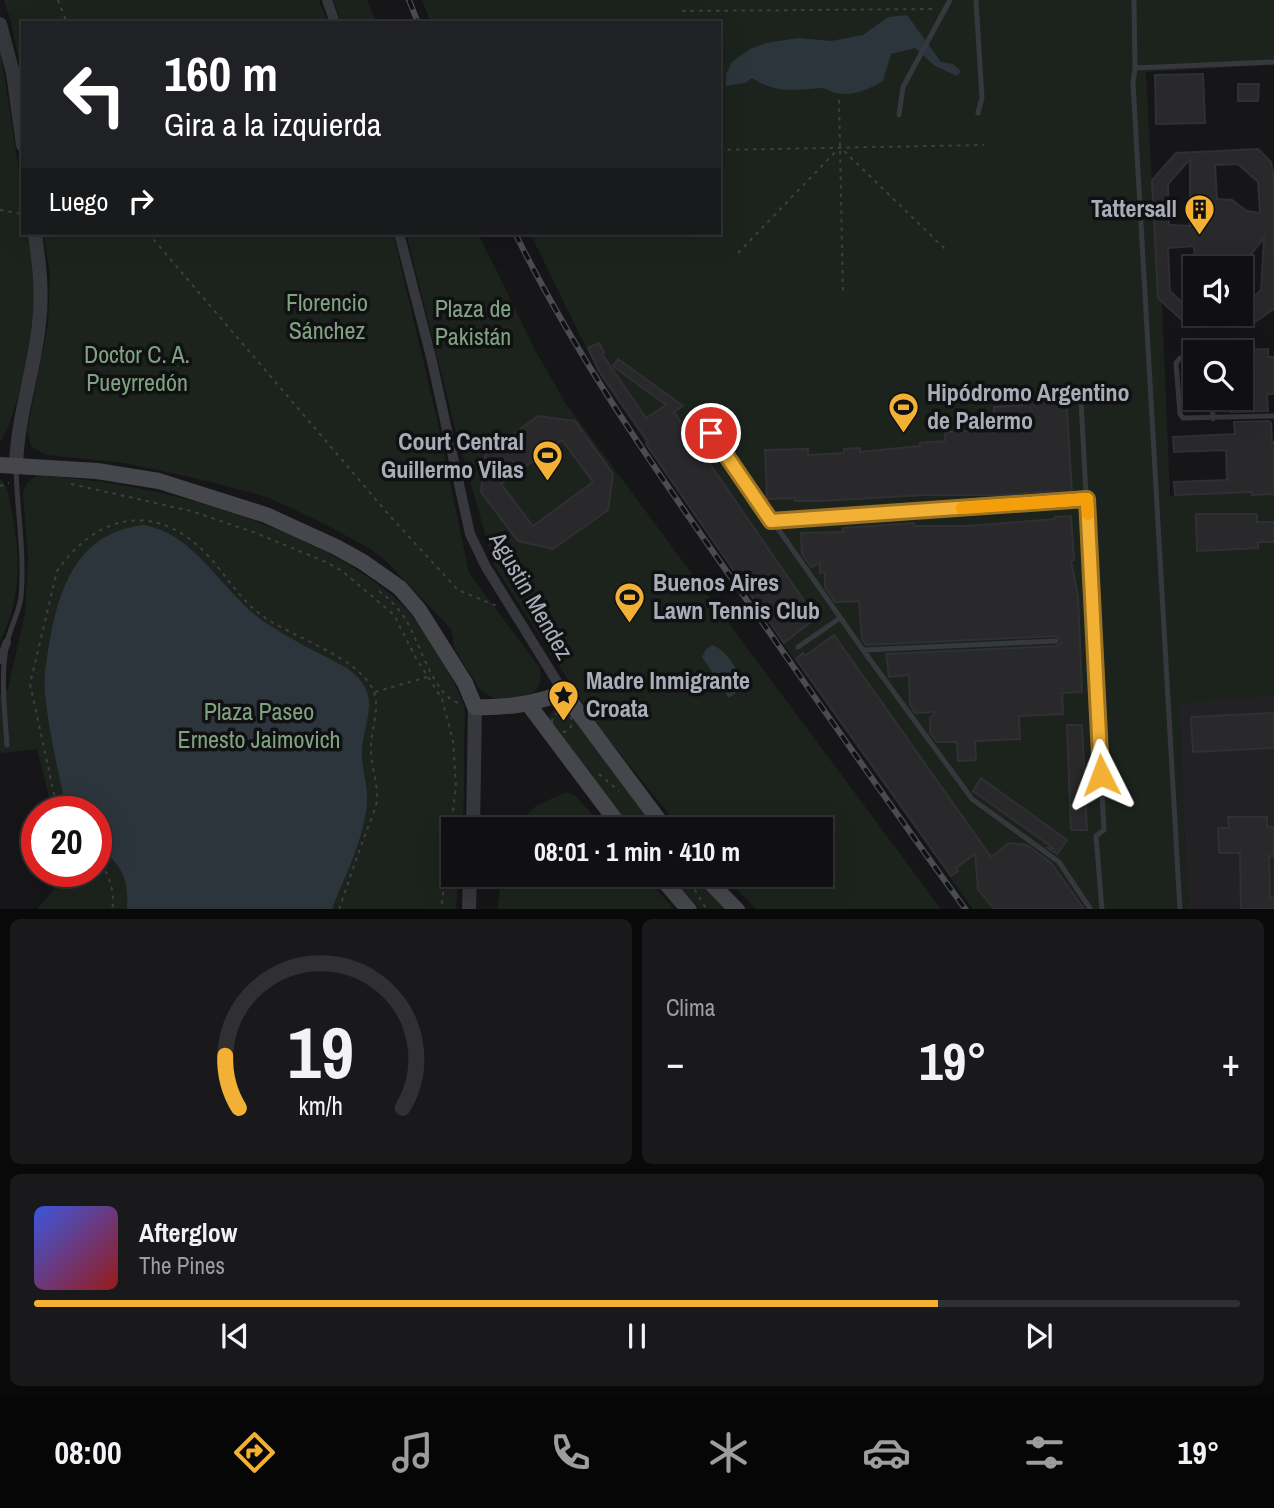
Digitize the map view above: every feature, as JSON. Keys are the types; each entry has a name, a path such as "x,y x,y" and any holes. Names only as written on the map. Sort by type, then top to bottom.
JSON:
{"main road":[{"path":"8,466 97,471 159,481 266,515 336,547 400,588 419,610 465,683 475,707 529,705 564,693 656,817"},
{"path":"529,705 613,817"},
{"path":"670,887 689,909"},
{"path":"715,887 737,909"}],"street":[{"path":"327,0 334,21"},
{"path":"0,24 13,73 21,131"},
{"path":"8,466 17,442 39,323 41,279 35,235"},
{"name":"Agustin Mendez","path":"400,235 431,357 470,534 486,566 564,693"},
{"path":"0,660 7,642"},
{"path":"473,817 475,707"},
{"path":"469,909 470,887"}],"lane":[{"path":"900,114 902,88 950,0"},
{"path":"976,0 982,98 978,113"},
{"path":"1134,0 1133,97 1180,909"},
{"path":"1135,68 1274,61"},
{"path":"1183,358 1176,363 1181,414 1187,420 1274,416"},
{"path":"1081,401 1104,830 1096,836 1102,909"},
{"path":"1213,410 1213,419"},
{"path":"711,433 840,618 972,799 1059,862 1091,909"},
{"path":"7,745 3,695 7,642 21,600 23,563 17,500 8,466"},
{"path":"771,521 1087,499"},
{"path":"798,647 840,618"},
{"path":"863,650 1056,641"}],"path":[{"path":"58,0 66,21"},
{"path":"682,11 944,11"},
{"path":"839,100 843,294"},
{"path":"721,150 984,145"},
{"path":"840,147 947,251"},
{"path":"738,253 840,147"},
{"path":"0,210 21,214"},
{"path":"150,235 390,516 458,590 514,613"},
{"path":"63,479 75,480"},
{"path":"66,483 191,511 253,532 342,571 394,615 442,699 456,762 456,786 441,909"},
{"path":"54,796 30,684 57,571 66,558 100,529 128,520 159,523 178,531 211,558 230,585 260,614 358,669 374,692 376,708 370,750 377,800 339,909"},
{"path":"375,588 385,595 404,617 432,675 453,702 475,707"},
{"path":"374,692 432,675"},
{"path":"557,731 570,729 572,723 568,714 559,713 554,717 553,726 557,731 564,738"},
{"path":"590,767 620,792"},
{"path":"111,887 112,909"},
{"path":"693,887 707,909"}],"shaded area":[{"path":"907,15 941,62 953,64 961,71 957,76 935,66 915,48 891,54 883,81 854,93 842,94 821,88 777,89 752,78 745,83 726,86 726,74 732,62 750,49 766,43 798,38 831,41 863,35 888,17"},
{"path":"144,525 179,540 263,621 347,668 364,686 369,704 362,746 367,794 363,829 332,909 127,909 125,881 112,859 112,796 63,796 45,693 51,634 61,595 78,562 90,548 105,537 123,529"},
{"path":"1274,550 1274,909 1188,909 1171,554"},
{"path":"712,645 723,651 747,685 729,698 702,657"}],"green space":[{"path":"4,0 319,0 327,21 21,21 21,72"},
{"path":"333,0 367,0 376,21 340,21"},
{"name":"Hipódromo Argentino de Palermo","path":"422,0 1274,0 1274,65 1146,72 1158,298 1162,302 1170,496 1274,491 1274,696 1178,703 1188,909 973,909 791,655 600,376 531,235 721,235 721,21 430,21"},
{"path":"0,47 21,184 21,235 28,235 34,263 35,297 20,388 0,442"},
{"path":"43,235 393,235 437,419 469,573 540,668 541,681 536,690 518,698 498,700 481,691 455,650 451,629 387,562 369,548 323,523 267,497 199,479 124,463 46,455 31,446 27,431 48,324 50,274"},
{"name":"Buenos Aires Lawn Tennis Club","path":"407,235 479,235 534,348 566,404 941,909 756,909 735,887 833,887 833,817 671,817 597,725 494,565 456,432"},
{"name":"Plaza Paseo Ernesto Jaimovich","path":"36,476 80,479 127,486 227,511 321,549 362,573 397,600 426,635 445,665 464,707 463,817 441,817 441,887 458,887 456,909 37,909 56,887 112,887 112,796 49,796 37,749 0,753 0,693 8,689 25,613 28,557 23,493 27,483"},
{"path":"0,479 9,497 17,543 18,576 12,609 0,641"},
{"path":"559,708 568,709 651,817 623,817 552,728 548,717"},
{"path":"566,792 576,796 594,817 525,817 536,806"},
{"path":"500,887 655,887 674,909 498,909"},
{"path":"680,887 709,887 730,909 700,909"}],"building":[{"path":"1203,74 1205,123 1156,124 1155,75"},
{"path":"1238,84 1259,84 1258,101 1238,101"},
{"name":"Tattersall","path":"1258,149 1271,162 1274,179 1274,309 1253,323 1253,298 1261,290 1264,238 1250,256 1194,256 1194,246 1168,248 1170,291 1183,303 1183,321 1158,298 1152,180 1176,153","holes":["1190,159 1190,226 1169,225 1168,184","1238,164 1258,182 1260,213 1247,211 1232,200 1217,199 1215,165"]},
{"path":"599,343 604,352 602,354 646,418 666,405 613,366 618,359 683,406 674,412 816,618 784,643 646,444 648,442 599,371 588,348"},
{"path":"1268,349 1268,357 1274,357 1274,394 1267,394 1268,411 1231,412 1253,410 1253,350"},
{"path":"1066,394 1072,493 1054,494 1054,491 1000,495 923,495 821,501 767,499 765,450 808,449 808,455 844,453 844,449 860,448 860,452 920,446 920,443 945,441 945,432 970,431 969,419 994,417 994,407 1022,405 1021,397"},
{"name":"Court Central Guillermo Vilas","path":"538,416 575,421 613,474 608,510 553,549 518,541 481,492 485,455","holes":["562,440 593,482 533,526 501,484"]},
{"path":"1269,421 1272,443 1274,442 1274,494 1252,495 1252,492 1175,495 1174,482 1227,480 1226,450 1174,452 1173,437 1235,434 1234,422"},
{"path":"1196,514 1257,514 1257,522 1274,522 1274,542 1258,542 1258,548 1197,551"},
{"path":"1071,516 1074,560 1071,561 1078,596 1082,692 1062,693 1063,714 1019,716 1020,739 975,741 976,760 958,761 957,742 937,742 930,733 930,718 937,712 915,713 910,705 909,675 889,677 886,654 1056,646 1061,643 1060,638 1056,636 866,645 862,639 859,601 835,602 825,587 825,572 820,573 820,563 811,567 802,554 801,533 843,532 843,528 914,523 915,526 968,526"},
{"path":"834,635 991,857 1009,843 1027,845 1051,863 1084,909 994,909 978,889 975,854 956,868 958,871 951,876 796,659 803,653 805,656"},
{"path":"1274,713 1274,748 1193,752 1191,717"},
{"path":"1067,725 1082,725 1087,830 1071,830"},
{"path":"981,778 1067,840 1057,854 1048,848 1053,848 973,791"},
{"path":"1228,817 1267,817 1267,827 1274,827 1274,856 1269,856 1270,898 1274,898 1274,909 1241,909 1240,853 1219,853 1218,828 1229,828"}],"railway":[{"path":"409,0 417,21"},
{"path":"516,235 566,328 653,465 965,909"}],"slow traffic":[{"path":"962,508 1087,499 1088,514"}],"place":[{"name":"Tattersall","path":"1200,236"},
{"name":"Hipódromo Argentino de Palermo","path":"904,434"},
{"name":"Court Central Guillermo Vilas","path":"547,483"},
{"name":"Buenos Aires Lawn Tennis Club","path":"630,624"},
{"name":"Madre Inmigrante Croata","path":"563,722"}],"route":[{"path":"711,433 771,521 1087,499 1101,775"}],"park label":[{"name":"Florencio Sánchez","path":"327,317"},
{"name":"Plaza de Pakistán","path":"473,323"},
{"name":"Doctor C. A. Pueyrredón","path":"137,369"}]}
